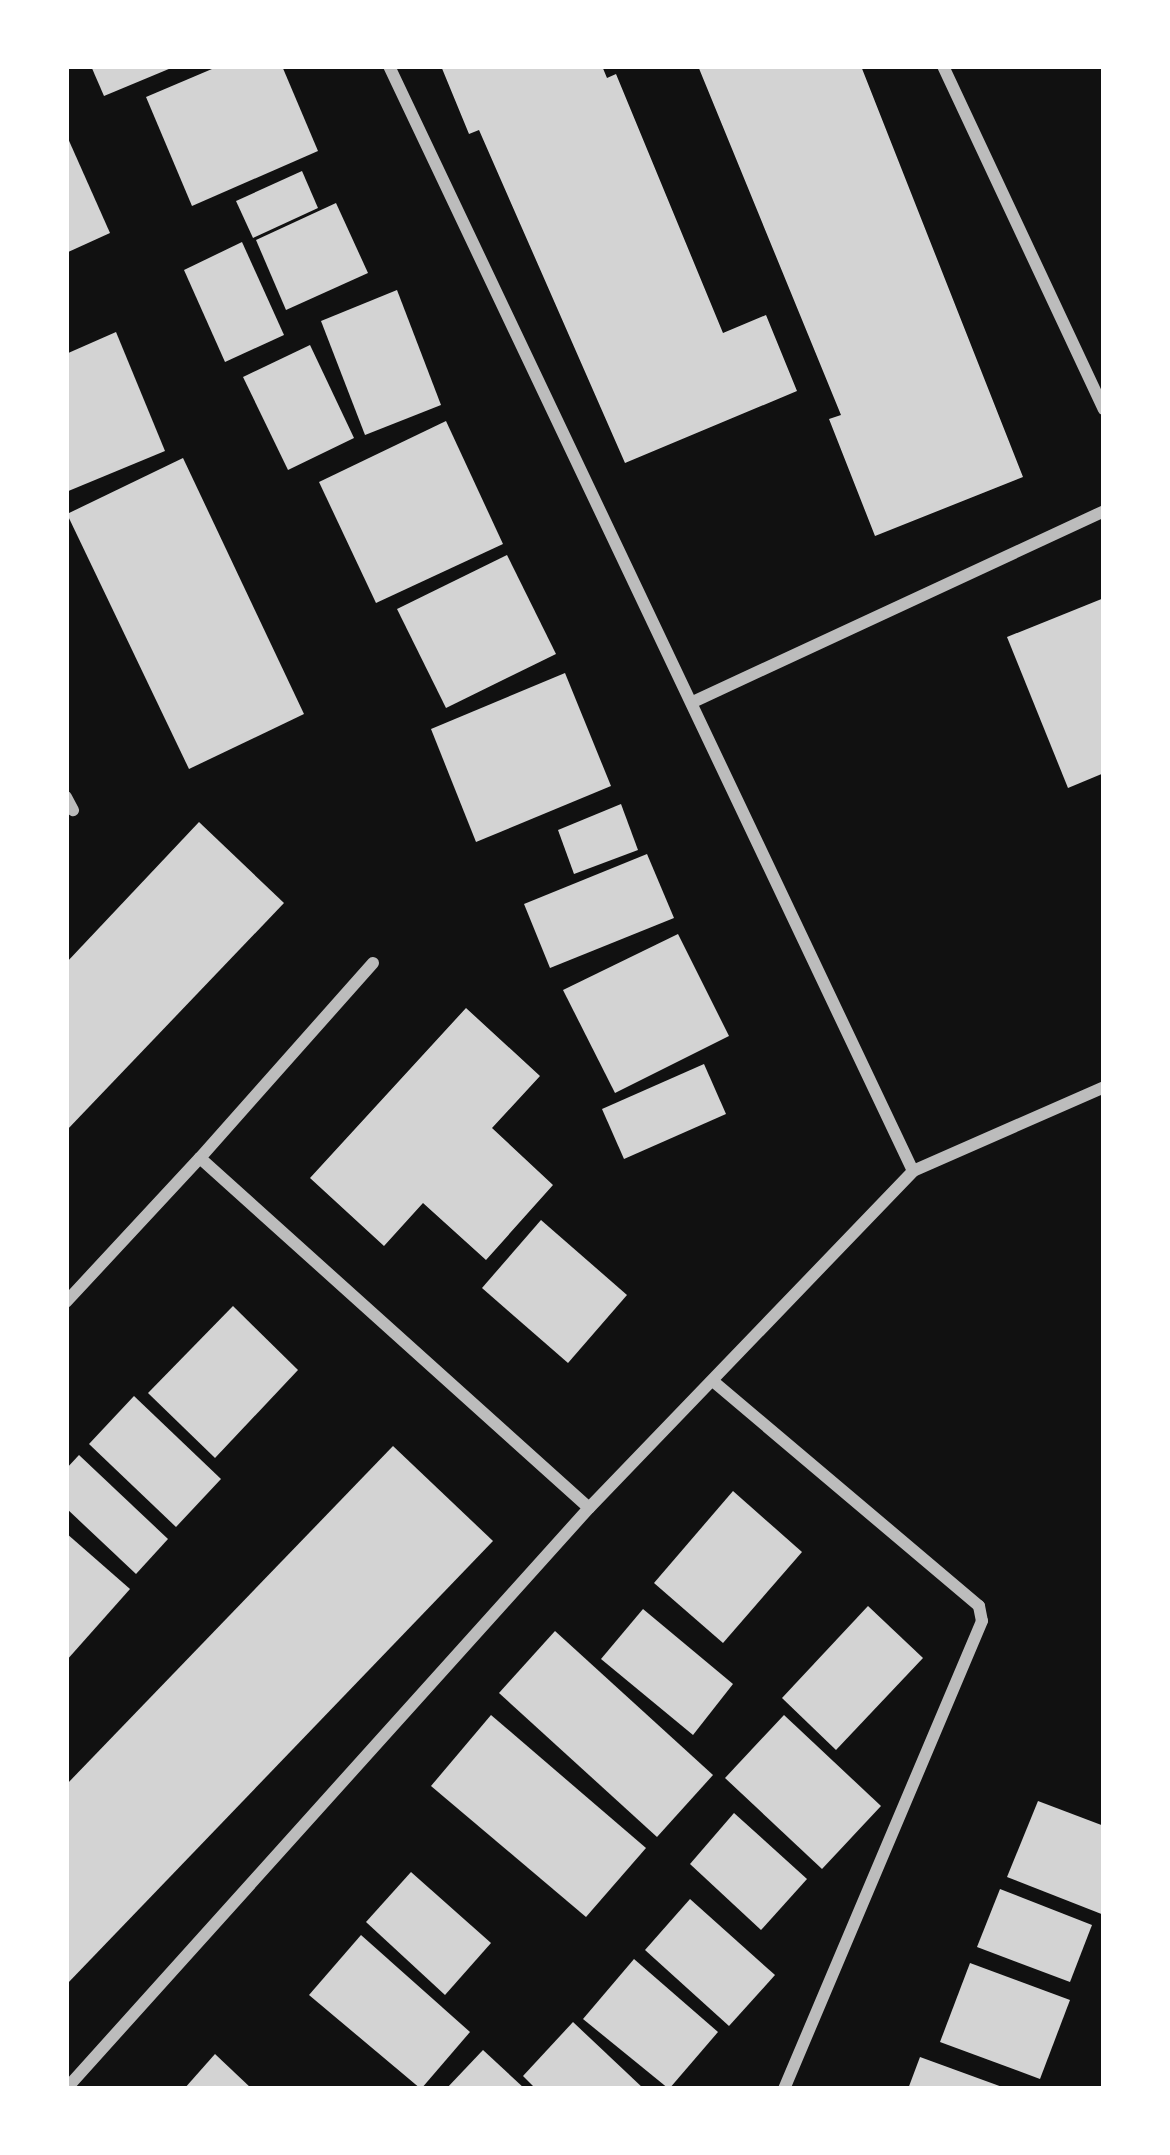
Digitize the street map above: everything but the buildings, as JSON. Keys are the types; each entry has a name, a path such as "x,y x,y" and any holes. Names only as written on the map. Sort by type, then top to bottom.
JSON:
{"street":[{"path":"389,66 481,272 695,701 913,1171"},
{"path":"943,66 1104,409"},
{"path":"695,701 1104,511"},
{"path":"66,1302 373,963"},
{"path":"66,2089 589,1508 913,1171 1104,1087"},
{"path":"200,1158 589,1508"},
{"path":"714,1382 979,1606 982,1621 784,2089"}]}
